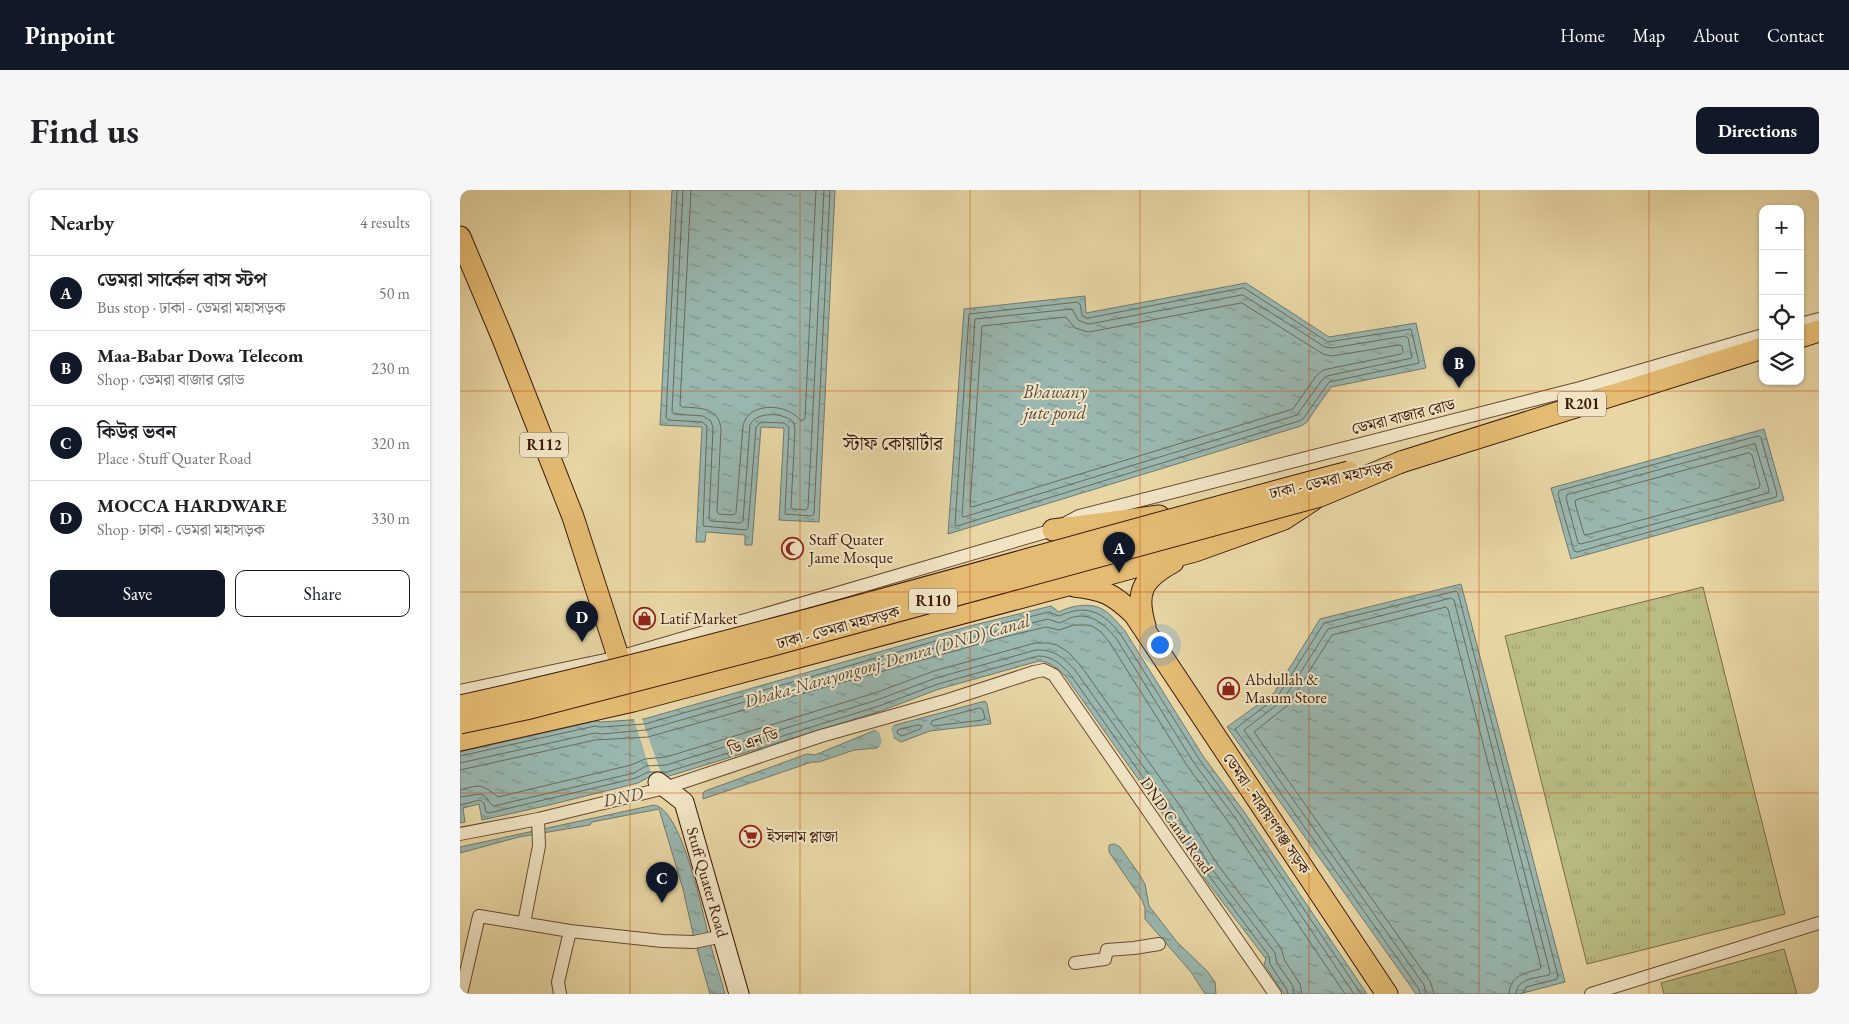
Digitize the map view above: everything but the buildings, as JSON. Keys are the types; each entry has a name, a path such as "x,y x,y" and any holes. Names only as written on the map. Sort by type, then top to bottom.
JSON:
{"main road":[{"name":"R112","path":"460,237 503,339 573,517 619,657"},
{"path":"1804,336 1819,332"},
{"name":"R201","path":"1401,462 1759,349"},
{"name":"ঢাকা - ডেমরা মহাসড়ক","path":"460,723 526,709 769,646 1320,496 1401,462"},
{"name":"ঢাকা - ডেমরা মহাসড়ক","path":"460,706 521,693 755,633 1201,510 1362,468 1401,462"},
{"path":"460,740 634,706 1066,585 1195,551 1284,519 1320,496"},
{"path":"1053,530 1201,510"},
{"name":"ডেমরা - নারায়ণগঞ্জ সড়ক","path":"1147,631 1141,611 1140,599 1144,588 1156,571 1195,551"},
{"name":"ডেমরা - নারায়ণগঞ্জ সড়ক","path":"1066,585 1092,588 1118,598 1134,614 1387,994"},
{"path":"619,657 634,706"}],"street":[{"path":"1804,323 1819,319"},
{"name":"ডেমরা বাজার রোড","path":"460,692 619,657 1053,530 1079,516 1580,388 1759,336"},
{"name":"ডি এন ডি","path":"460,834 539,827 662,785 821,736 948,700 1034,672 1044,670 1054,675"},
{"name":"DND Canal Road","path":"1054,675 1275,994"},
{"name":"Stuff Quater Road","path":"662,785 675,793 684,802 717,938 739,994"},
{"path":"524,923 539,846 539,827"},
{"path":"464,993 479,916 570,931 662,941 694,942 717,938"},
{"path":"1591,994 1819,923"},
{"path":"560,994 558,982 570,931"},
{"path":"1075,963 1105,959 1107,950 1159,944"}],"green space":[{"path":"1703,587 1785,914 1587,964 1505,636"},
{"path":"1784,949 1797,994 1664,994 1661,983"}],"water":[{"path":"672,190 835,190 819,522 779,520 784,428 761,427 752,545 745,545 745,535 706,532 705,542 696,542 702,427 660,425"},
{"name":"Bhawany jute pond","path":"1246,283 1329,337 1416,323 1426,368 1331,387 1306,423 1301,426 948,534 964,309 1085,296 1086,313"},
{"path":"1764,429 1784,500 1571,559 1551,488"},
{"path":"1461,584 1565,982 1519,994 1416,994 1227,727 1274,693 1320,619"},
{"name":"Dhaka-Narayongonj-Demra (DND) Canal","path":"1051,606 1059,612 1080,606 1097,607 1108,613 1125,631 1203,756 1245,813 1367,994 1284,994 1264,964 1266,959 1202,875 1165,817 1066,677 1054,666 1039,661 939,689 881,711 666,777 649,777 638,783 482,820 479,804 463,808 465,822 460,823 460,752 596,721 644,719 970,626"},
{"path":"985,701 991,724 930,731 901,742 894,738 882,743 877,748 854,750 819,762 812,762 703,799 705,791 807,754 815,755 873,731"},
{"path":"654,805 664,811 674,825 683,845 698,891 725,994 710,994 694,938 683,889 659,809 592,822 590,825 519,837 460,853 460,847"},
{"path":"1114,844 1120,847 1145,884 1149,906 1177,942 1207,971 1215,982 1216,994 1205,994 1191,972 1145,919 1145,908 1142,900 1109,852 1109,845"}],"pier":[{"path":"641,716 663,779 653,779 633,717"},
{"path":"896,723 891,728 894,739 900,743 894,741 878,748 882,742 879,732 872,729"}],"place":[{"name":"Maa-Babar Dowa Telecom","path":"1459,388"},
{"name":"Staff Quater Jame Mosque","path":"793,548"},
{"name":"ডেমরা সার্কেল বাস স্টপ","path":"1119,573"},
{"name":"Latif Market","path":"644,618"},
{"name":"MOCCA HARDWARE","path":"582,642"},
{"name":"Abdullah & Masum Store","path":"1229,688"},
{"name":"ইসলাম প্লাজা","path":"751,836"},
{"name":"কিউর ভবন","path":"662,903"}],"district":[{"name":"স্টাফ কোয়ার্টার","path":"893,443"}],"water label":[{"name":"DND","path":"623,797"}]}
